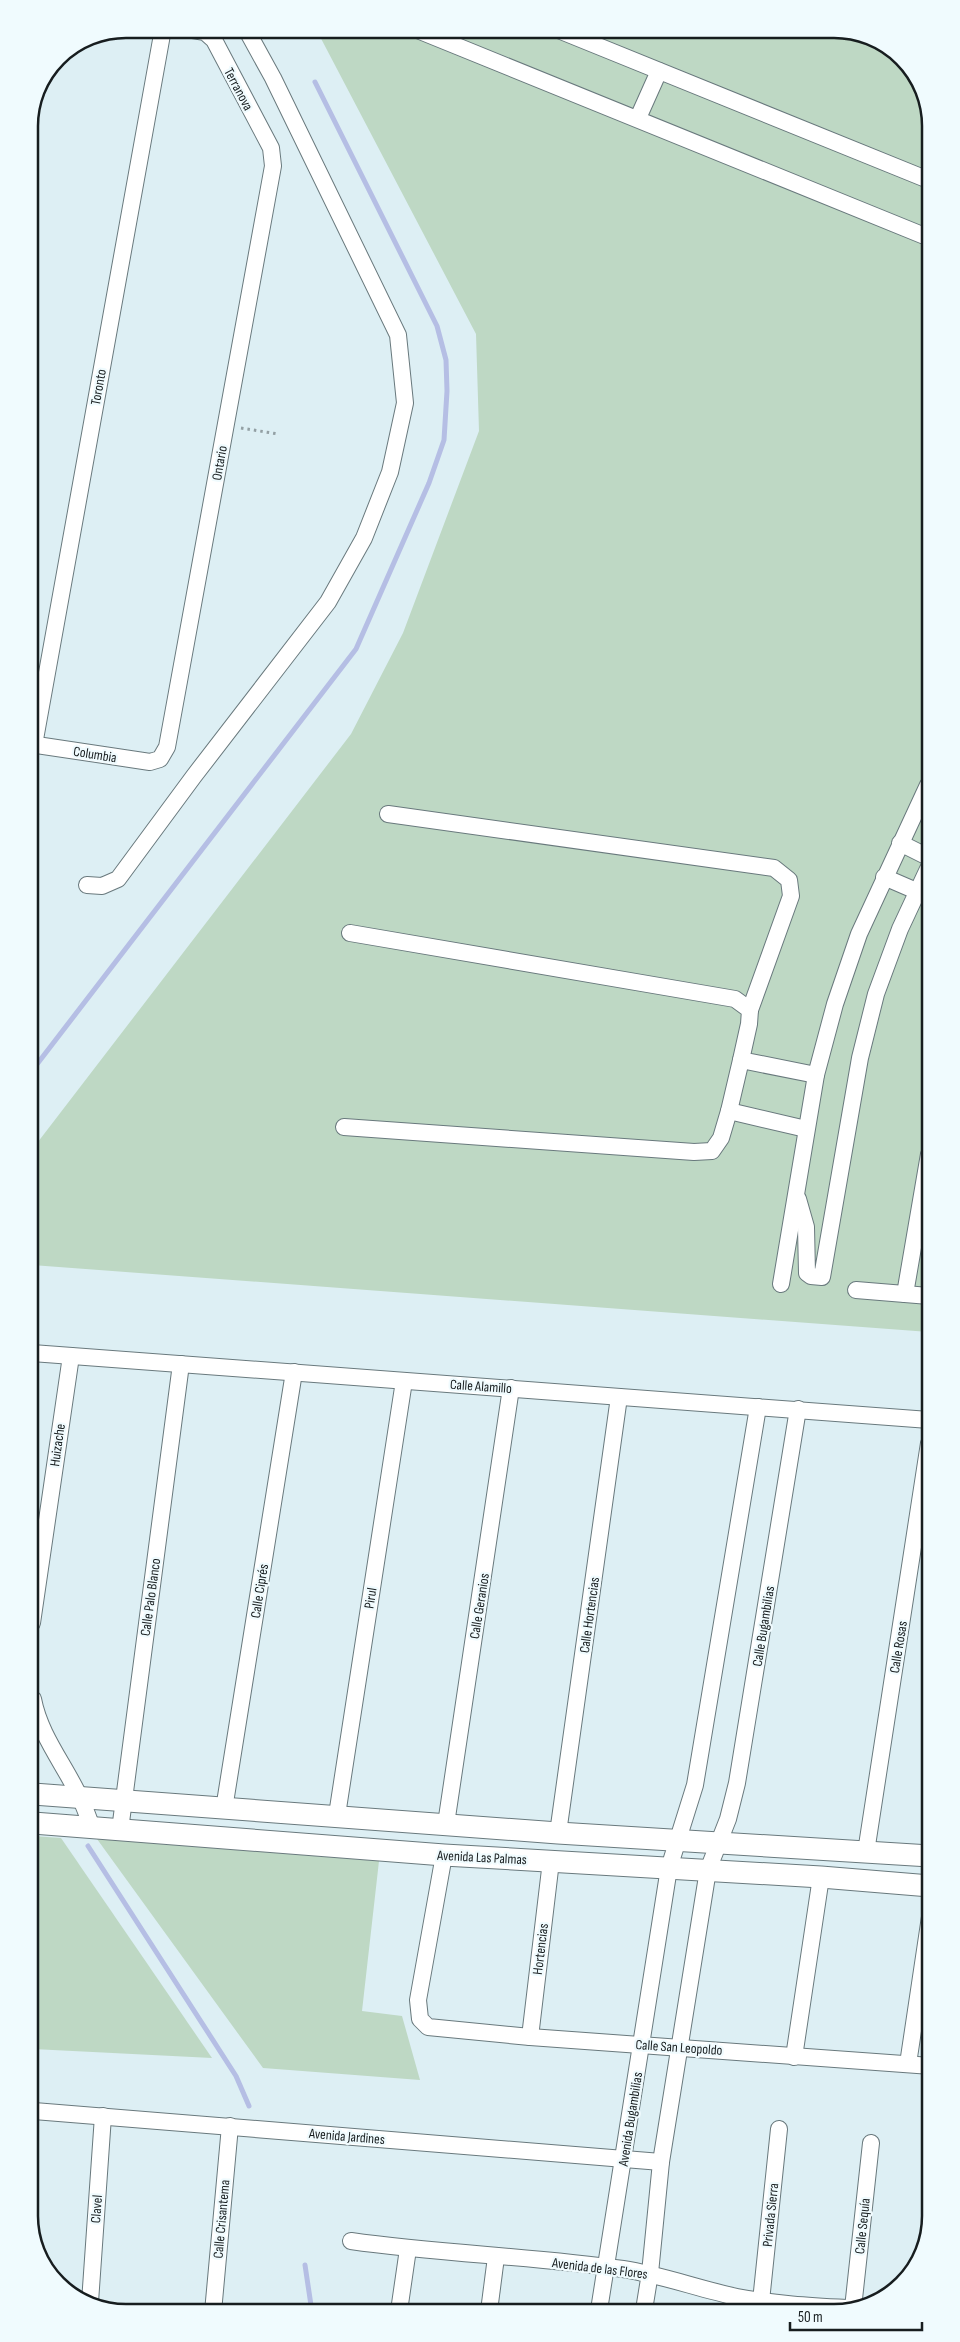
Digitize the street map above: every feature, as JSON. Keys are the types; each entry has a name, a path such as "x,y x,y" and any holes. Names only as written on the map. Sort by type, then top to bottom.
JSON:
{"street":[{"name":"Toronto","path":"38,711 161,38"},
{"name":"Terranova","path":"212,38 271,148 273,166"},
{"path":"87,885 102,886 118,879 194,776 328,602 364,538 390,472 406,403 398,335 273,78 251,38"},
{"path":"438,38 638,118 922,235"},
{"path":"578,38 922,177"},
{"path":"638,118 659,71"},
{"name":"Ontario","path":"160,759 167,747 273,166"},
{"name":"Columbia","path":"38,745 150,762 160,759"},
{"path":"781,1284 816,1074 859,934 922,797"},
{"path":"344,1127 694,1152 712,1151 721,1138 729,1111 749,1024 750,1010 791,896 789,880 774,868 388,814"},
{"path":"900,843 922,854"},
{"path":"884,877 922,894"},
{"path":"797,1196 806,1227 807,1273 811,1276 822,1277 860,1058 876,994 900,929 922,896"},
{"path":"350,933 735,999 750,1010"},
{"path":"741,1060 816,1074"},
{"path":"729,1111 806,1129"},
{"path":"905,1294 922,1194"},
{"path":"856,1290 922,1295"},
{"name":"Calle Alamillo","path":"38,1353 922,1419"},
{"name":"Huizache","path":"38,1558 70,1356"},
{"name":"Calle Palo Blanco","path":"120,1830 181,1364"},
{"name":"Calle Ciprés","path":"224,1810 294,1372"},
{"name":"Pirul","path":"337,1815 404,1381"},
{"name":"Calle Geranios","path":"446,1824 512,1388"},
{"name":"Calle Hortencias","path":"558,1833 619,1397"},
{"path":"678,1839 694,1785 702,1743 758,1407"},
{"name":"Calle Bugambilias","path":"708,1870 720,1842 738,1783 798,1409"},
{"name":"Calle Rosas","path":"866,1852 922,1488"},
{"path":"38,1719 80,1797 92,1827"},
{"name":"Avenida Las Palmas","path":"38,1794 224,1810 337,1815 558,1833 922,1856"},
{"name":"Avenida Las Palmas","path":"38,1823 444,1854 822,1877 922,1885"},
{"name":"Avenida Bugambilias","path":"599,2304 624,2158 669,1868 678,1839"},
{"name":"Calle San Leopoldo","path":"444,1854 418,2000 420,2019 428,2027 794,2057 922,2065"},
{"name":"Hortencias","path":"530,2036 550,1861"},
{"path":"645,2304 650,2273 661,2162 678,2046 708,1870"},
{"path":"794,2057 822,1877"},
{"path":"908,2064 922,1966"},
{"name":"Avenida Jardines","path":"38,2111 661,2162"},
{"name":"Clavel","path":"90,2297 103,2116"},
{"name":"Calle Crisantema","path":"214,2304 230,2126"},
{"name":"Privada Sierra","path":"761,2301 778,2129"},
{"name":"Calle Sequía","path":"855,2302 871,2143"},
{"name":"Avenida de las Flores","path":"352,2241 408,2249 605,2267 650,2273 712,2291 761,2301 798,2304"},
{"path":"400,2304 408,2249"},
{"path":"490,2304 496,2257"}],"path":[{"path":"226,425 278,434"}],"green space":[{"path":"321,38 840,38 862,42 878,49 897,63 908,77 918,98 922,114 922,1331 38,1265 38,1142 351,734 403,633 479,431 476,334"},
{"path":"38,1836 61,1838 212,2058 38,2049"},
{"path":"97,1839 379,1861 362,2011 402,2016 420,2080 263,2068"}],"waterway":[{"path":"38,1063 356,649 429,483 444,440 447,391 446,360 437,326 315,82"},
{"path":"88,1846 236,2076 249,2106"},
{"path":"305,2265 311,2304"}]}
